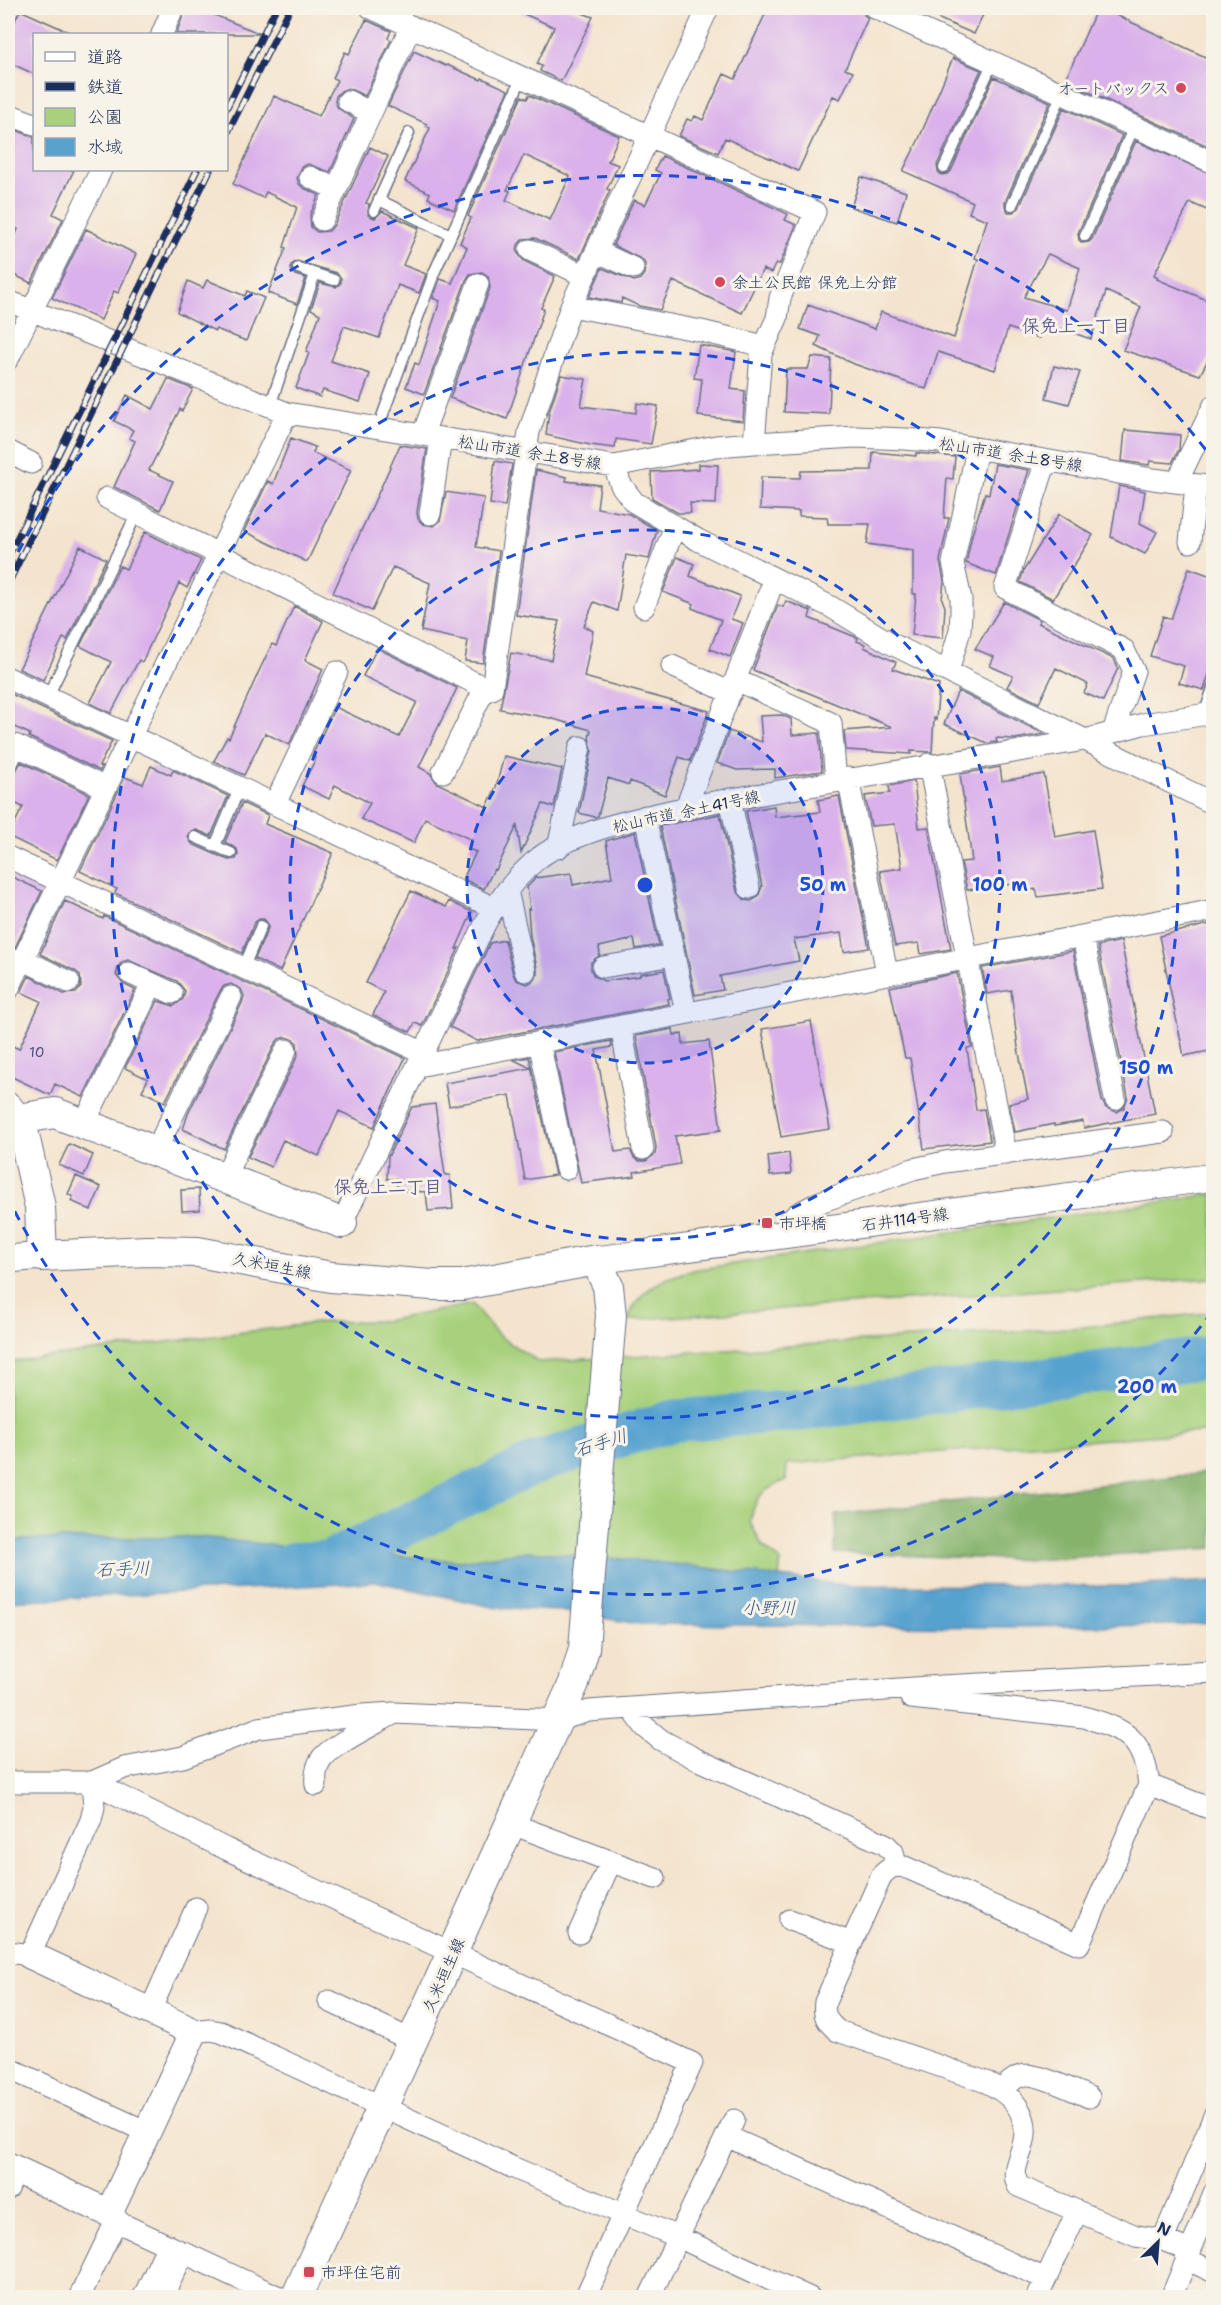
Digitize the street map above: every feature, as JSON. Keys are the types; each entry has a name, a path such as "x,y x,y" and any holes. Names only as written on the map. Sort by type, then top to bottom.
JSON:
{"main road":[{"path":"13,1114 55,1113 342,1223"},
{"path":"13,1114 22,1126 40,1207 42,1256"},
{"name":"久米垣生線","path":"42,1256 147,1251 198,1252 331,1277 432,1285 462,1285 596,1260 608,1286 611,1316 584,1650 574,1683 296,2298"}],"street":[{"path":"162,33 173,8"},
{"path":"371,8 815,212 780,298 777,318 761,354 753,442"},
{"path":"107,498 485,688 492,688 526,452 535,410 571,306 708,8"},
{"path":"875,8 1214,164"},
{"path":"322,220 411,26"},
{"path":"348,101 370,113"},
{"path":"8,114 33,124"},
{"path":"8,359 101,171"},
{"path":"310,177 336,189"},
{"path":"530,250 585,276"},
{"path":"596,251 633,268"},
{"path":"429,514 432,436 478,284"},
{"name":"松山市道 余土8号線","path":"8,302 278,410 614,466 716,446 856,437 905,439 976,449 1196,485"},
{"path":"571,306 701,331 764,346"},
{"path":"1190,542 1196,485 1214,405"},
{"path":"8,990 220,553 278,410"},
{"path":"948,672 960,630 962,613 962,598 953,563 976,449"},
{"path":"8,451 31,463"},
{"path":"1046,461 1005,588 1124,650 1134,671 1113,732"},
{"path":"614,466 621,485 634,502 675,526 774,580 831,607 890,644 1214,804"},
{"path":"644,607 675,526"},
{"path":"686,807 774,580"},
{"path":"672,666 831,723 842,780 888,973"},
{"path":"275,804 337,672"},
{"path":"8,678 494,908"},
{"path":"443,772 485,688"},
{"name":"松山市道 余土41号線","path":"342,1223 494,908 507,890 542,856 581,836 645,816 686,807 929,764 1084,740 1143,724 1209,714"},
{"path":"8,761 15,745 106,788"},
{"path":"558,848 580,747"},
{"path":"929,764 1006,1154"},
{"path":"730,799 749,888"},
{"path":"645,816 686,1013"},
{"path":"8,858 243,969 421,1060 539,1042 1214,910"},
{"path":"507,890 525,971"},
{"path":"1083,937 1120,1076 1114,1099"},
{"path":"603,967 674,955"},
{"path":"22,959 69,982"},
{"path":"129,973 172,993"},
{"path":"84,1124 152,984"},
{"path":"155,1152 231,997"},
{"path":"621,1026 643,1149"},
{"path":"539,1042 566,1169"},
{"path":"224,1178 286,1050"},
{"path":"786,1235 788,1223 797,1214 820,1202 913,1169 945,1162 1163,1132"},
{"name":"石井114号線","path":"596,1260 1214,1178"},
{"path":"8,1259 42,1256"},
{"path":"8,1782 92,1782 124,1768 183,1757 259,1728 394,1713 559,1720 589,1712 632,1708 942,1686 1214,1672"},
{"path":"881,1691 913,1699 993,1705 1083,1716 1111,1725 1130,1735 1148,1770 1149,1785 1079,1944 905,1867 896,1865 889,1868 882,1875 825,2002 824,2012 828,2023 838,2031 1002,2089 1022,2113 1027,2128 1024,2144 1014,2169 1018,2186 1136,2236 1163,2240 1214,2272"},
{"path":"632,1708 645,1727 662,1740 696,1759 885,1844 893,1852 896,1865"},
{"path":"316,1785 315,1775 322,1757 394,1713"},
{"path":"92,1782 226,1849 692,2063 585,2298"},
{"path":"92,1782 94,1807 91,1820 19,1953 194,2032 210,2030 221,2032 514,2168 678,2237 810,2298"},
{"path":"1149,1785 1212,1807"},
{"path":"512,1824 655,1878"},
{"path":"579,1933 611,1861"},
{"path":"150,2011 196,1908"},
{"path":"790,1920 852,1943"},
{"path":"328,2001 413,2041"},
{"path":"79,2298 147,2132 194,2032"},
{"path":"8,2068 147,2132"},
{"path":"1002,2089 1024,2074 1089,2097"},
{"path":"1163,2240 1214,2116"},
{"path":"649,2298 730,2128 1042,2288 1077,2212"},
{"path":"10,2175 113,2216 123,2224 281,2298"},
{"path":"1171,2298 1211,2204"},
{"path":"143,2298 176,2249"},
{"path":"162,2298 176,2249"}],"lane":[{"path":"944,168 993,62"},
{"path":"378,428 434,273 522,77"},
{"path":"1012,205 1062,94"},
{"path":"1085,236 1134,127"},
{"path":"374,211 410,134"},
{"path":"379,200 451,235"},
{"path":"298,268 334,280"},
{"path":"278,410 315,274"},
{"path":"48,696 137,513"},
{"path":"1209,714 1214,685"},
{"path":"214,846 240,787"},
{"path":"195,837 231,853"},
{"path":"243,969 261,926"}],"green space":[{"path":"1213,1194 1213,1278 628,1320 638,1300 653,1286 692,1270"},
{"path":"472,1304 500,1337 539,1362 1083,1327 1213,1312 1213,1431 787,1464 786,1480 761,1495 754,1506 750,1522 762,1545 781,1561 779,1577 665,1563 528,1551 460,1561 199,1537 8,1540 8,1362 325,1322 385,1321"},
{"path":"1213,1472 1213,1548 1034,1560 835,1553 836,1515"}],"water":[{"name":"小野川","path":"199,1537 460,1561 528,1551 665,1563 846,1585 1125,1586 1213,1581 1213,1623 999,1627 639,1624 560,1611 497,1608 379,1582 8,1601 8,1540"}],"building":[{"path":"186,8 197,8 261,34 228,33 176,33"},
{"path":"510,8 569,8 593,17 561,81 540,71 542,66 537,64 554,27"},
{"path":"768,8 863,8 864,15 868,18 845,69 853,72 840,99 833,96 798,171 725,138 718,153 679,136 687,119 692,121 695,116 703,120 724,74 735,79"},
{"path":"914,8 986,8 974,34"},
{"path":"1097,8 1214,61 1214,149 1065,81"},
{"path":"20,10 71,33 33,33 33,74 8,62 8,36"},
{"path":"366,20 391,31 388,38 391,40 365,96 348,88 336,96 335,102 338,108 354,119 330,172 308,164 302,167 297,178 299,184 304,188 319,195 310,215 311,227 317,232 329,231 334,225 370,147 388,156 366,203 369,204 368,215 375,218 382,211 419,228 403,265 426,274 419,293 398,285 379,338 344,326 331,361 370,374 360,402 323,390 320,397 296,388 320,314 311,309 320,283 336,287 341,283 341,278 336,273 297,261 291,265 291,270 295,275 306,278 297,304 268,293 286,248 284,247 297,207 266,192 263,198 233,184 274,96 319,116 337,80 333,78 345,52 349,54"},
{"path":"414,51 508,90 454,210 428,198 430,193 405,181 430,128 426,126 427,124 388,106"},
{"path":"953,58 981,70 937,165 941,175 951,171 994,77 1050,102 1005,202 1008,212 1019,208 1064,108 1122,135 1078,233 1082,243 1092,239 1136,141 1214,175 1214,213 1189,204 1154,275 1158,277 1157,279 1214,303 1214,348 1200,375 1123,350 1141,307 1106,291 1091,339 1044,323 1039,338 1008,328 995,370 938,352 926,389 854,364 816,346 820,336 800,329 808,305 875,329 881,312 954,338 978,259 975,258 987,220 969,213 973,202 903,171","holes":["1048,254 1080,268 1067,310 1024,297"]},
{"path":"529,95 619,136 608,161 618,165 607,189 610,190 579,259 535,238 523,239 518,245 517,252 524,261 555,276 541,308 544,309 507,419 450,398 490,288 488,276 482,272 470,274 466,280 424,394 406,387 415,363 419,365 440,301 433,298 440,279 452,283 467,247 460,243 471,218 468,216 522,96 527,99","holes":["524,155 570,176 550,220 506,200 510,191 507,190"]},
{"path":"8,127 33,137 33,171 74,171 53,214 63,219 31,283 8,272 8,254 18,229 8,224"},
{"path":"662,156 788,214 785,220 796,225 780,264 776,263 771,273 763,269 742,313 673,281 660,310 639,306 622,298 621,303 589,297 602,268 634,281 640,279 644,274 646,266 643,260 613,245 634,200 645,205 661,173 655,170"},
{"path":"861,177 906,192 897,222 851,207"},
{"path":"86,229 136,254 118,293 114,291 101,320 52,298"},
{"path":"207,280 245,296 247,291 264,298 246,341 216,329 215,331 177,312 188,281 203,288"},
{"path":"699,345 736,352 731,389 745,391 743,421 698,416 702,379 694,378"},
{"path":"812,357 831,359 829,414 784,412 786,369 808,369"},
{"path":"1054,366 1080,372 1069,404 1046,398"},
{"path":"561,375 586,379 581,406 636,413 637,403 658,406 651,444 616,439 615,448 546,435 549,412"},
{"path":"168,379 193,389 182,411 180,409 149,470 173,481 160,510 114,487 135,441 129,438 133,430 114,421 127,395 153,409"},
{"path":"1125,430 1180,435 1179,449 1172,463 1150,461 1149,465 1122,461"},
{"path":"291,438 315,447 313,453 351,470 307,562 244,531 268,481 273,484"},
{"path":"400,445 427,449 417,512 418,519 423,524 434,526 440,521 446,492 484,498 476,547 499,551 483,663 465,661 468,641 421,631 430,583 393,567 372,611 333,593"},
{"path":"873,452 955,457 953,479 947,478 944,518 949,518 940,561 944,581 943,638 912,635 916,594 913,594 913,550 867,544 870,524 828,524 827,517 799,516 799,511 760,509 761,477 800,478 801,471 872,470"},
{"path":"495,461 512,464 505,506 490,504"},
{"path":"699,464 718,465 716,504 690,503 691,513 678,513 652,498 651,472 699,469"},
{"path":"995,464 1029,470 996,575 966,563 985,493 989,494"},
{"path":"536,470 567,477 566,481 600,485 597,508 629,514 657,530 649,559 626,555 617,611 594,602 584,626 593,631 584,677 709,711 690,761 679,757 665,795 630,781 629,785 608,778 598,816 595,817 579,813 592,750 589,738 591,730 550,718 500,709 511,653 551,660 559,621 516,615"},
{"path":"1119,486 1145,491 1140,523 1157,532 1145,554 1111,537"},
{"path":"1059,514 1093,535 1053,599 1020,582 1024,570"},
{"path":"145,532 201,560 187,588 179,583 142,662 139,660 111,713 90,703 111,662 80,646 120,566 126,569"},
{"path":"80,546 106,559 67,640 63,638 43,680 19,669"},
{"path":"677,557 694,564 690,576 740,596 731,619 743,623 730,657 710,649 721,620 692,608 694,604 663,592"},
{"path":"1189,568 1214,577 1214,658 1204,690 1179,683 1184,666 1150,656 1163,616 1171,619"},
{"path":"786,601 811,611 809,618 858,638 857,641 865,644 864,647 896,662 893,669 939,685 932,752 911,751 911,754 846,750 844,731 892,727 753,670 778,605 783,607"},
{"path":"1004,602 1040,620 1038,623 1114,659 1118,668 1103,701 1084,693 1088,684 1056,668 1039,703 1007,687 1013,676 990,666 994,657 975,649"},
{"path":"294,606 323,621 305,660 323,669 289,745 265,733 244,775 214,761 227,737 229,738 272,644 276,646"},
{"path":"377,648 457,688 419,767 430,773 437,783 487,807 496,787 504,756 562,769 554,807 543,804 521,853 517,826 496,870 494,869 484,889 463,879 476,852 468,849 472,840 425,818 414,843 361,819 370,803 335,785 329,799 302,786 316,758 312,756 335,707 399,737 417,702 363,676"},
{"path":"958,691 1044,734 1015,739 996,738 997,742 987,743 944,724"},
{"path":"9,693 112,741 99,766 102,767 100,771 29,737 30,734 8,724"},
{"path":"782,715 791,719 792,735 819,733 822,771 775,778 775,769 737,770 717,763 729,731 762,742 760,716"},
{"path":"21,762 89,794 57,860 8,836 23,807 8,800 8,782"},
{"path":"151,766 171,775 173,770 228,796 211,836 197,830 191,831 188,837 192,844 228,860 236,859 237,849 225,842 242,803 268,815 265,824 333,853 280,971 255,959 268,928 264,919 259,919 254,923 242,953 115,893 117,889 80,871 125,777 143,784"},
{"path":"1000,767 1002,781 1044,774 1055,837 1093,830 1102,889 1038,897 1036,889 1023,891 1021,883 967,890 961,862 972,861 960,774"},
{"path":"914,781 919,828 928,827 951,949 921,954 919,943 895,946 880,871 902,868 895,824 871,826 865,796 890,793 889,786"},
{"path":"839,796 869,948 844,952 841,933 794,939 799,961 720,976 723,990 695,995 660,826 720,814 737,891 745,900 751,901 758,897 762,886 746,811 774,806 775,817 820,812 818,800"},
{"path":"635,832 659,945 636,949 634,939 599,947 600,955 591,962 591,970 594,976 604,981 664,970 670,998 668,999 669,1004 477,1041 450,1027 490,943 505,940 516,980 527,984 537,975 530,936 527,887 535,878 571,873 573,885 612,877 606,841"},
{"path":"8,875 42,891 8,962"},
{"path":"411,891 446,907 449,901 472,912 456,949 459,948 422,1026 415,1023 410,1032 373,1015 384,992 366,983"},
{"path":"65,901 103,919 104,916 405,1058 374,1127 339,1111 319,1156 283,1140 271,1167 248,1157 298,1055 297,1043 286,1037 279,1039 275,1044 224,1149 183,1129 244,996 241,989 231,984 224,986 220,991 165,1102 142,1091 148,1079 125,1068 158,1001 174,1006 183,999 185,991 177,981 128,960 122,962 118,967 116,975 123,984 135,990 83,1097 55,1084 50,1095 8,1075 8,1044 19,1049 41,1001 21,992 29,976 64,994 76,993 81,987 80,975 40,954"},
{"path":"1214,923 1214,1050 1184,1056 1159,936"},
{"path":"1121,941 1155,1114 1084,1128 1083,1121 1015,1132 1009,1104 1028,1099 1018,1048 1011,990 987,994 982,968 1073,951 1102,1101 1106,1108 1117,1112 1124,1108 1128,1097 1098,946"},
{"path":"957,973 972,1047 967,1048 976,1110 984,1109 990,1141 924,1149 910,1058 905,1058 890,987"},
{"path":"811,1021 830,1129 781,1137 762,1029"},
{"path":"673,1029 674,1035 682,1034 683,1044 709,1041 721,1130 675,1136 680,1164 634,1172 635,1176 581,1183 554,1052 611,1041 612,1047 596,1050 615,1152 630,1150 634,1158 646,1161 655,1154 656,1147 636,1036"},
{"path":"529,1057 555,1175 525,1180 510,1095 449,1106 445,1083 531,1068 514,1060"},
{"path":"435,1104 445,1175 450,1175 453,1209 428,1211 426,1192 397,1190 397,1179 387,1179 388,1157 412,1107"},
{"path":"69,1144 93,1155 84,1176 59,1165"},
{"path":"789,1153 791,1174 770,1176 768,1156"},
{"path":"76,1176 101,1187 91,1210 71,1201 73,1197 68,1194"},
{"path":"199,1189 200,1210 182,1211 181,1190"}],"waterway":[{"name":"石手川","path":"293,1563 328,1562 540,1461 672,1421 804,1410 1214,1357"}],"railway":[{"path":"228,105 276,8"},
{"path":"228,132 290,8"},
{"path":"8,557 197,171"},
{"path":"8,584 210,171"}],"place":[{"name":"オートバックス","path":"1181,88"},
{"name":"余土公民館 保免上分館","path":"720,282"},
{"name":"市坪橋","path":"767,1223"},
{"name":"市坪住宅前","path":"309,2272"}],"district":[{"name":"保免上一丁目","path":"1076,326"},
{"name":"保免上二丁目","path":"388,1187"}]}
